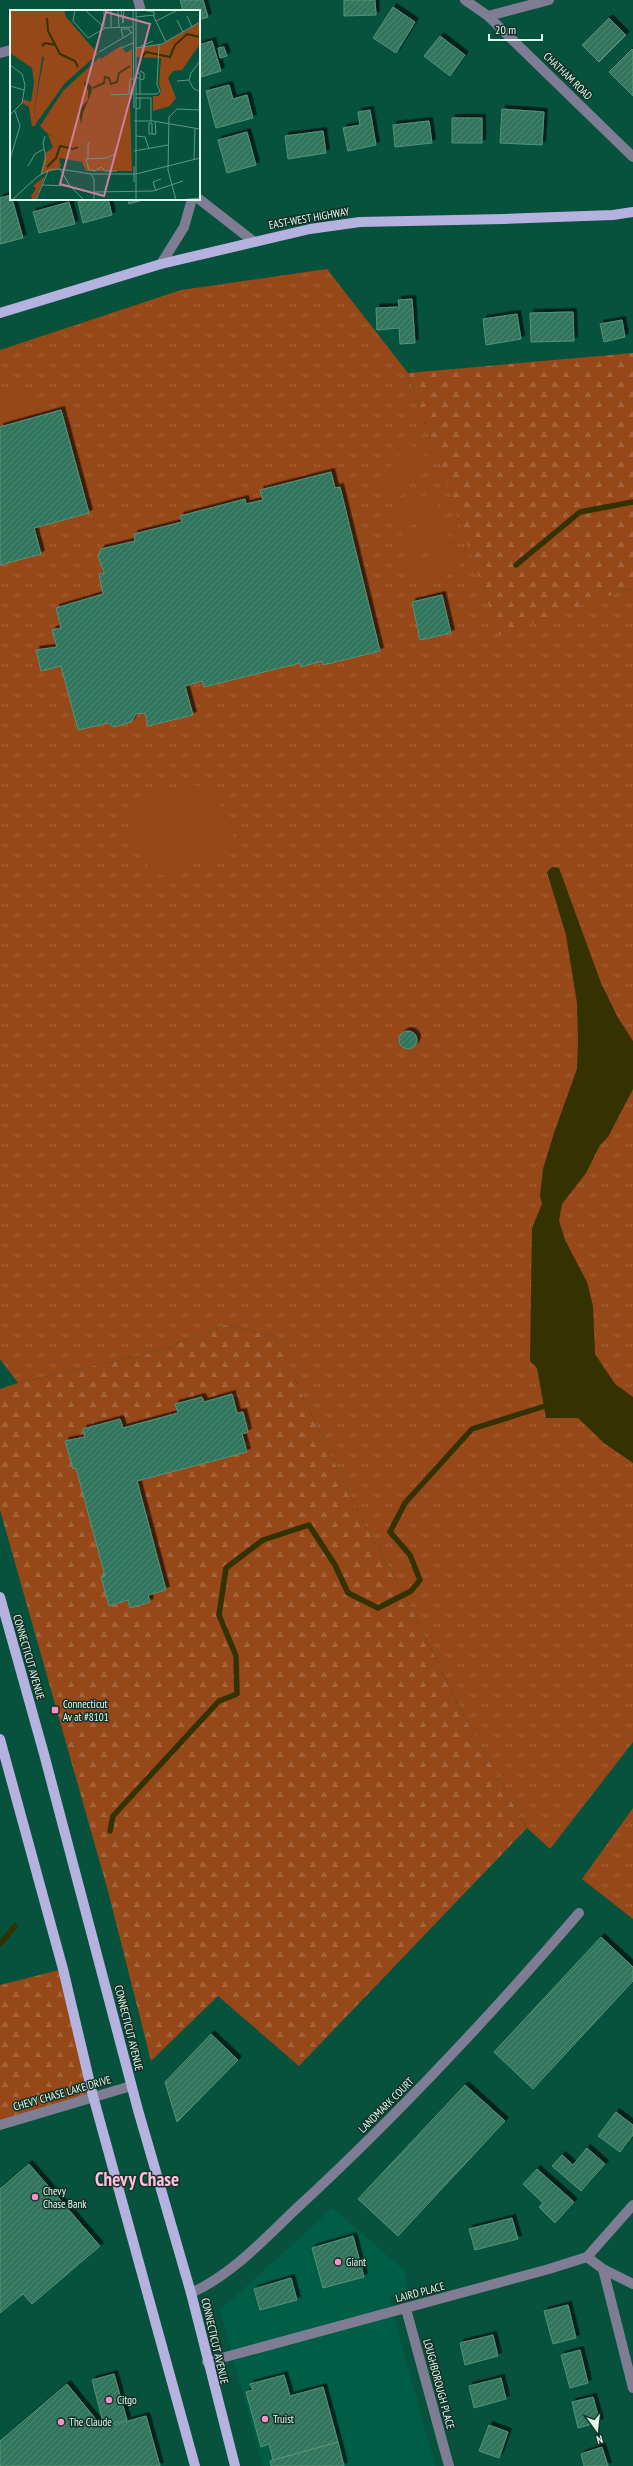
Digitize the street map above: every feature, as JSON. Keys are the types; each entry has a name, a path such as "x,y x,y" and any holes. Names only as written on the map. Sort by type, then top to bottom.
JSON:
{"main road":[{"name":"EAST-WEST HIGHWAY","path":"0,313 161,264 253,241 360,222 551,218 613,215 633,212"},
{"name":"CONNECTICUT AVENUE","path":"0,1597 85,1906 131,2086 191,2293 207,2362 235,2466"},
{"path":"0,1739 63,1969 93,2096 195,2466"}],"street":[{"path":"138,0 141,10"},
{"name":"CHATHAM ROAD","path":"465,0 488,16 633,156"},
{"path":"488,16 549,0"},
{"path":"0,53 10,50"},
{"path":"200,199 253,241"},
{"path":"161,264 184,227 192,200"},
{"name":"LANDMARK COURT","path":"191,2293 211,2284 252,2250 370,2138 460,2046 579,1913"},
{"name":"CHEVY CHASE LAKE DRIVE","path":"0,2125 93,2096 131,2086"},
{"path":"633,2204 587,2257 603,2269 633,2284"},
{"name":"LAIRD PLACE","path":"207,2362 406,2309 587,2257"},
{"path":"603,2269 633,2388"},
{"name":"LOUGHBOROUGH PLACE","path":"406,2309 448,2466"}],"shaded area":[{"path":"552,867 559,868 601,983 617,1016 633,1041 633,1089 608,1137 600,1145 586,1173 562,1204 559,1221 565,1240 587,1282 593,1306 595,1354 615,1384 633,1397 633,1463 604,1443 578,1418 546,1418 537,1368 530,1361 532,1228 542,1204 540,1196 543,1169 577,1069 577,1003 566,935 547,872"},
{"path":"333,2208 406,2272 407,2292 389,2298 435,2466 263,2466 220,2310"}],"green space":[{"path":"327,269 408,373 443,473 622,591 633,589 633,1742 550,1849 527,1828 465,1719 413,1612 358,1512 274,1336 226,1325 151,1353 18,1383 0,1359 0,350 181,290"},
{"path":"633,353 633,589 622,591 499,635 408,373"},
{"path":"31,389 38,415 0,425 0,397"},
{"path":"407,443 427,457 400,497 380,483"},
{"path":"433,492 441,514 396,531 388,509"},
{"path":"443,520 451,542 406,558 398,536"},
{"path":"453,548 461,570 417,587 408,564"},
{"path":"187,784 208,788 226,814 233,833 234,842 232,852 226,861 193,859 188,861 170,875 156,873 150,869 137,850 131,835 131,823 134,813 150,798 161,792"},
{"path":"226,1325 274,1336 358,1512 413,1612 465,1719 527,1828 299,2066 218,1996 151,2061 108,1891 0,1510 0,1389 18,1383 151,1353"},
{"path":"633,1808 633,1919 582,1879"},
{"path":"63,1969 93,2096 0,2125 0,1985"}],"building":[{"path":"180,0 203,0 208,17 200,20 200,10 183,10"},
{"path":"344,0 375,0 376,15 344,16"},
{"path":"393,7 415,22 396,53 373,38"},
{"path":"609,18 626,35 599,62 582,45"},
{"path":"440,36 465,55 450,76 424,56"},
{"path":"212,41 221,71 201,77 200,45"},
{"path":"224,47 227,56 220,58 218,48"},
{"path":"632,49 633,50 633,96 609,72"},
{"path":"229,85 233,99 247,95 253,118 216,128 206,91"},
{"path":"502,109 544,112 542,145 500,143"},
{"path":"370,110 376,145 348,151 343,128 360,125 358,112"},
{"path":"452,118 482,118 482,143 452,143"},
{"path":"429,121 432,143 395,147 393,125"},
{"path":"323,131 326,153 288,159 285,136"},
{"path":"247,132 256,165 227,173 218,140"},
{"path":"10,195 10,200 12,200 23,238 0,244 0,198"},
{"path":"86,200 108,200 112,215 83,223 78,202"},
{"path":"128,200 143,200 129,204"},
{"path":"69,202 75,224 39,233 33,212"},
{"path":"412,299 415,343 400,344 399,328 377,330 376,308 399,307 398,300"},
{"path":"573,312 574,341 531,342 530,313"},
{"path":"517,314 521,339 486,345 483,319"},
{"path":"622,320 625,337 604,342 600,324"},
{"path":"61,410 89,513 34,528 41,554 0,565 0,427"},
{"path":"331,472 335,488 340,487 380,651 323,665 322,661 301,667 300,663 204,687 202,681 185,686 193,715 148,726 145,713 136,714 131,722 114,727 108,723 78,730 61,666 41,671 36,650 57,647 52,630 61,628 56,608 103,594 99,574 104,573 98,556 101,549 135,541 134,534 182,522 180,516 245,499 246,504 263,500 260,490"},
{"path":"442,595 451,633 420,640 412,602"},
{"path":"404,1031 412,1031 417,1036 415,1047 412,1049 404,1049 399,1044 399,1036"},
{"path":"232,1394 237,1413 243,1412 248,1432 242,1434 247,1452 137,1481 166,1590 148,1595 150,1602 130,1608 128,1600 109,1606 101,1577 105,1576 76,1468 73,1469 65,1441 85,1437 83,1429 120,1419 123,1428 178,1413 175,1404 202,1397 204,1402"},
{"path":"601,1937 633,1967 633,1981 533,2089 494,2052"},
{"path":"211,2034 238,2060 177,2122 165,2082"},
{"path":"465,2085 505,2121 398,2236 358,2199"},
{"path":"616,2112 633,2125 633,2135 620,2152 598,2136"},
{"path":"587,2148 605,2164 581,2191 552,2166 562,2155 573,2165"},
{"path":"29,2164 100,2246 32,2304 23,2294 0,2313 0,2189"},
{"path":"537,2169 574,2202 555,2223 539,2207 543,2203 523,2184"},
{"path":"512,2218 518,2239 475,2250 469,2229"},
{"name":"Giant","path":"353,2236 364,2277 323,2288 312,2248"},
{"path":"291,2278 297,2300 260,2310 254,2289"},
{"path":"568,2305 576,2338 553,2344 544,2311"},
{"path":"493,2335 498,2356 465,2365 460,2343"},
{"path":"580,2350 588,2383 570,2388 561,2355"},
{"name":"Citgo","path":"114,2374 127,2420 104,2426 92,2380"},
{"path":"284,2375 290,2396 323,2387 338,2442 273,2460 269,2444 261,2447 246,2392 253,2390 250,2384"},
{"path":"501,2378 506,2399 474,2408 469,2386"},
{"name":"The Claude","path":"67,2384 103,2428 146,2416 160,2466 0,2466 0,2441"},
{"path":"593,2397 600,2422 578,2428 572,2402"},
{"path":"489,2425 508,2432 499,2458 479,2451"},
{"path":"338,2442 344,2466 271,2466 270,2461"},
{"path":"602,2447 608,2466 584,2466 581,2454"}],"waterway":[{"path":"516,565 580,512 633,502"},
{"path":"110,1831 113,1816 219,1701 237,1694 236,1656 219,1615 226,1568 263,1540 309,1525 335,1565 348,1593 378,1608 411,1591 420,1580 410,1555 390,1532 405,1503 472,1429 545,1406"},
{"path":"0,1944 15,1926"}],"place":[{"name":"Connecticut Av at #8101","path":"55,1710"},
{"name":"Chevy Chase Bank","path":"35,2197"},
{"name":"Giant","path":"338,2262"},
{"name":"Citgo","path":"109,2400"},
{"name":"Truist","path":"265,2419"},
{"name":"The Claude","path":"61,2422"}],"district":[{"name":"Chevy Chase","path":"137,2179"}]}
